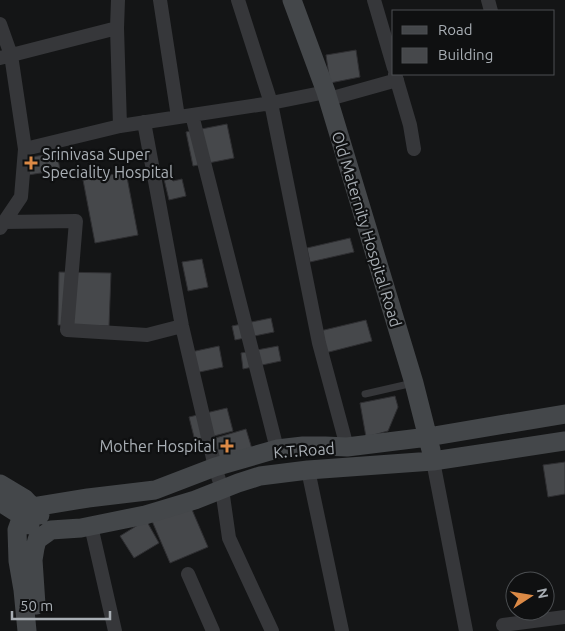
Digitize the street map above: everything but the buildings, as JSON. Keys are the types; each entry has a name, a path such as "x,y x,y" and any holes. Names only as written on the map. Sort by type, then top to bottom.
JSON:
{"main road":[{"name":"Old Maternity Hospital Road","path":"292,0 328,95 414,383 433,460"},
{"name":"K.T.Road","path":"27,511 76,499 155,490 215,467 277,449 303,446 347,447 428,437 565,414"},
{"name":"K.T.Road","path":"46,533 146,515 195,500 260,476 308,470 433,460 565,441"},
{"path":"0,484 25,499 27,511 17,530 27,631"},
{"path":"76,499 86,527"},
{"path":"0,502 27,511 46,533 37,540 33,560 38,631"}],"street":[{"path":"118,0 120,126"},
{"path":"160,0 185,116 277,449"},
{"path":"238,0 271,103 318,343 347,447"},
{"path":"374,0 392,61"},
{"path":"0,24 25,150 21,197 2,225"},
{"path":"6,56 117,28"},
{"path":"25,150 120,126 328,95 393,75"},
{"path":"396,75 410,125 414,149"},
{"path":"144,122 182,326 215,467 222,489 229,538 272,631"},
{"path":"2,225 76,221 67,330 147,335 182,326"},
{"path":"433,460 466,631"},
{"path":"308,470 342,631"},
{"path":"86,527 115,631"},
{"path":"188,574 213,631"},
{"path":"503,625 565,617"}],"lane":[{"path":"365,394 414,383"}],"place":[{"name":"Srinivasa Super Speciality Hospital","path":"31,163"},
{"name":"Mother Hospital","path":"227,446"}]}
